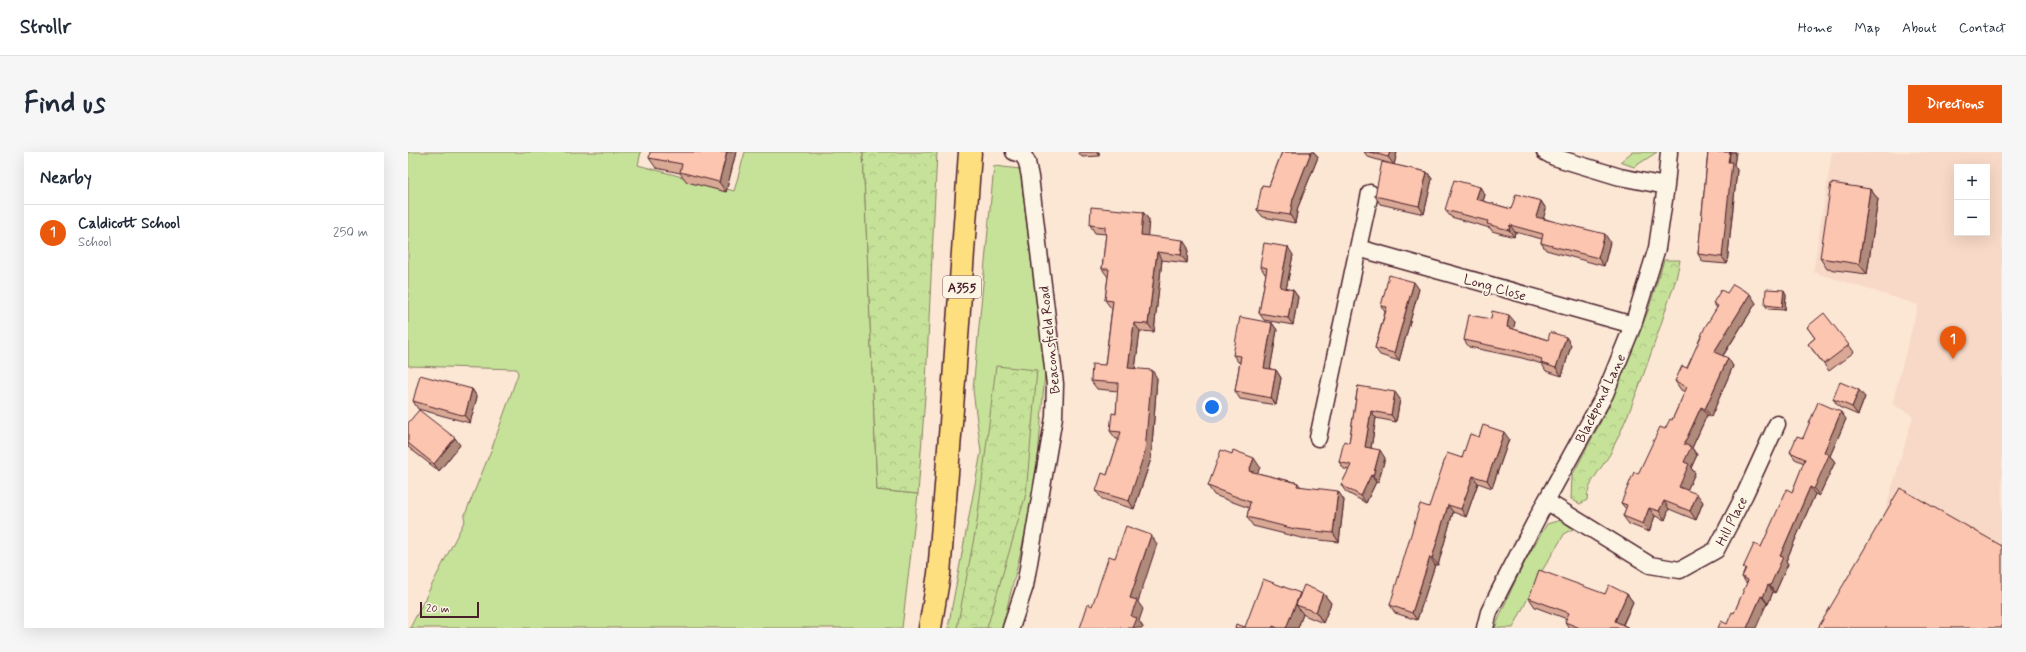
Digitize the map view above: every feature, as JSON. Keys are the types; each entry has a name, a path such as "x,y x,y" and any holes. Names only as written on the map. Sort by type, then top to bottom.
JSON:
{"main road":[{"name":"A355","path":"930,628 938,574 952,422 970,152"}],"street":[{"path":"1545,152 1554,157 1620,177 1666,186"},
{"name":"Blackpond Lane","path":"1485,628 1489,612 1546,501 1605,394 1633,326 1657,248 1666,186 1669,152"},
{"name":"Beaconsfield Road","path":"1011,628 1025,586 1054,417 1055,384 1027,162 1020,153"},
{"path":"1318,438 1370,193"},
{"name":"Long Close","path":"1358,248 1633,326"},
{"name":"Hill Place","path":"1546,501 1650,565 1680,570 1716,550 1745,494 1777,424"}],"shaded area":[{"path":"1832,152 2002,152 2002,628 1848,583 1884,514 1913,416 1892,404 1918,305 1813,272"}],"green space":[{"path":"408,152 641,152 638,165 734,191 745,152 863,152 877,490 918,494 902,628 410,628 465,520 464,517 492,448 518,374 517,369 408,366"},
{"path":"863,152 937,152 926,382 918,494 877,490"},
{"path":"1632,152 1657,152 1634,167 1620,162"},
{"path":"994,166 1020,169 1045,372 1035,494 1002,628 948,628 981,452 973,390"},
{"path":"1664,260 1680,260 1676,279 1654,346 1620,433 1610,454 1589,488 1587,500 1580,504 1571,499 1572,476 1610,404 1648,311"},
{"path":"996,366 1037,370 1026,494 987,628 957,628 977,522"},
{"path":"1561,520 1573,529 1565,533 1540,574 1513,628 1495,628 1518,575 1539,536 1547,524"}],"building":[{"path":"650,152 727,152 719,182 680,172 682,164 649,158"},
{"path":"1282,152 1311,152 1293,199 1290,215 1257,210 1262,185 1269,186"},
{"path":"1370,152 1390,152 1388,157"},
{"path":"1708,152 1730,152 1728,162 1732,162 1722,257 1698,254"},
{"path":"1382,162 1427,172 1419,206 1375,196"},
{"path":"1454,180 1480,187 1476,199 1511,209 1516,194 1541,201 1536,217 1605,234 1598,258 1541,243 1543,234 1510,225 1509,230 1487,224 1488,221 1445,210"},
{"path":"1831,183 1870,189 1859,264 1820,258"},
{"path":"1091,207 1143,212 1141,235 1183,240 1181,255 1157,252 1148,324 1134,323 1128,368 1152,370 1145,451 1129,501 1096,491 1102,473 1107,475 1121,432 1110,431 1112,413 1116,414 1118,383 1091,381 1092,364 1105,365 1113,301 1105,300 1109,269 1102,269 1106,233 1105,227 1090,225"},
{"path":"1264,243 1288,247 1280,287 1293,290 1288,318 1259,313 1267,268 1260,266"},
{"path":"1389,275 1414,282 1394,353 1375,348 1387,307 1381,306"},
{"path":"1733,284 1750,294 1714,352 1728,358 1705,409 1701,407 1684,444 1691,447 1684,462 1689,464 1679,487 1697,494 1690,511 1664,501 1659,511 1649,508 1643,524 1623,516 1627,505 1621,503 1634,472 1638,474 1660,427 1665,429 1670,419 1672,420 1687,387 1675,381 1682,366 1687,368 1705,327 1718,306 1713,303 1721,290 1727,293"},
{"path":"1766,289 1784,290 1782,307 1765,305"},
{"path":"1492,311 1509,315 1507,327 1548,340 1550,332 1566,337 1556,368 1541,363 1542,359 1517,351 1464,340 1469,315 1491,319"},
{"path":"1824,313 1849,345 1824,364 1808,344 1815,338 1807,327"},
{"path":"1240,317 1272,323 1264,368 1276,370 1271,398 1235,391 1241,356 1233,355"},
{"path":"420,375 472,389 465,416 413,401"},
{"path":"1840,382 1859,390 1852,407 1833,399"},
{"path":"1358,386 1395,392 1391,415 1371,411 1365,447 1380,450 1373,476 1371,475 1361,496 1341,485 1351,465 1339,462 1344,441 1349,443"},
{"path":"1818,402 1841,412 1824,452 1829,455 1814,489 1810,487 1780,556 1783,557 1770,586 1768,585 1763,597 1761,596 1747,628 1718,628 1721,621 1727,624 1732,612 1734,613 1748,580 1742,577 1746,568 1743,568 1754,544 1761,547 1787,489 1792,492 1805,459 1790,452 1797,436 1803,438"},
{"path":"419,410 455,438 434,464 408,443 408,423"},
{"path":"1483,425 1504,432 1487,480 1473,476 1461,509 1448,505 1432,558 1430,557 1412,613 1390,605 1420,504 1429,507 1447,453 1462,458 1470,434 1479,437"},
{"path":"1221,450 1232,454 1233,450 1254,458 1249,471 1298,483 1297,486 1338,491 1333,533 1295,529 1247,517 1250,502 1208,486"},
{"path":"1900,488 2002,546 2002,628 1818,628"},
{"path":"1126,526 1151,535 1130,598 1137,600 1131,616 1137,618 1133,628 1080,628 1088,604 1092,606 1109,556 1115,558"},
{"path":"1539,570 1605,594 1609,585 1627,594 1615,621 1629,628 1580,628 1565,622 1569,613 1529,598"},
{"path":"1263,579 1300,593 1286,628 1278,628 1273,626 1272,628 1235,628 1236,624 1245,627"},
{"path":"1304,585 1323,593 1316,612 1296,605"}],"place":[{"name":"Caldicott School","path":"1953,359"}]}
